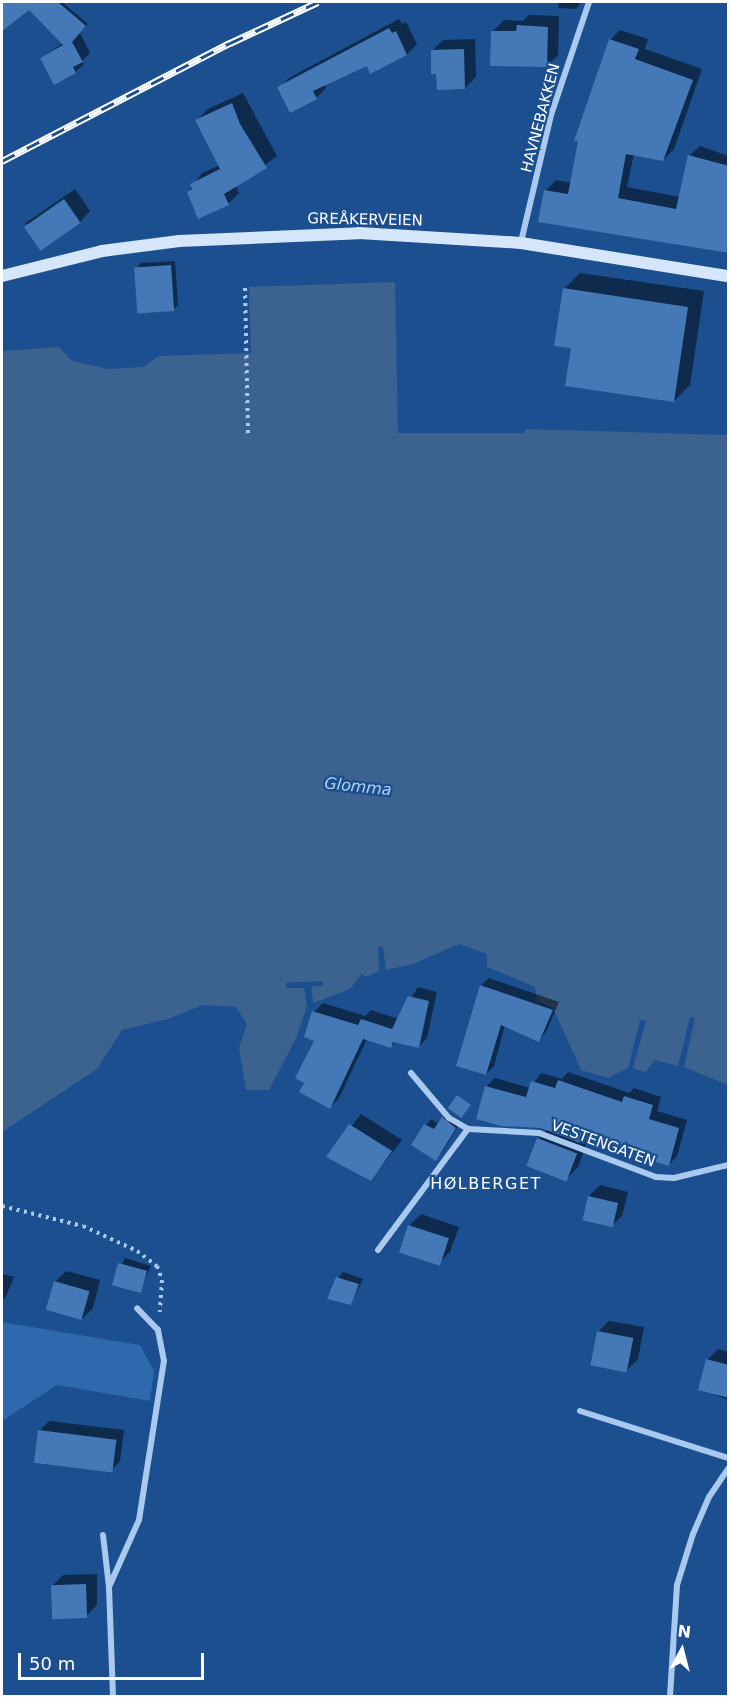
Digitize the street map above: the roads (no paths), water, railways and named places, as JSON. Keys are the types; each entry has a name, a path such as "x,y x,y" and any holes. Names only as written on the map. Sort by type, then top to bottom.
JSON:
{"main road":[{"name":"GREÅKERVEIEN","path":"2,276 102,251 225,236 359,233 521,243 729,276"}],"street":[{"name":"HAVNEBAKKEN","path":"521,243 551,116 589,2"},
{"path":"378,1250 468,1129 449,1118 411,1073"},
{"name":"VESTENGATEN","path":"468,1129 539,1133 656,1177 674,1178 729,1165"},
{"path":"109,1587 139,1520 149,1472 164,1361 158,1330 136,1308"},
{"path":"580,1411 729,1458"},
{"path":"670,1696 677,1585 693,1534 709,1497 729,1469"},
{"path":"102,1535 109,1587 109,1670 113,1696"}],"water":[{"name":"Glomma","path":"395,282 398,433 524,433 526,429 728,435 728,1085 684,1067 695,1018 690,1017 678,1066 655,1060 645,1072 633,1068 646,1021 640,1020 628,1068 608,1078 581,1070 553,1008 537,1001 535,987 487,967 487,954 459,944 413,964 386,970 383,947 378,947 379,971 366,977 362,974 350,989 313,1003 311,986 322,986 323,982 286,983 286,988 304,987 307,1007 296,1038 269,1090 246,1090 239,1048 247,1024 236,1007 203,1005 168,1019 122,1030 97,1069 2,1132 2,351 59,347 72,361 108,369 143,367 159,356 251,353 249,287"}],"railway":[{"path":"2,161 230,43 318,2"}],"district":[{"name":"HØLBERGET","path":"486,1184"}]}
